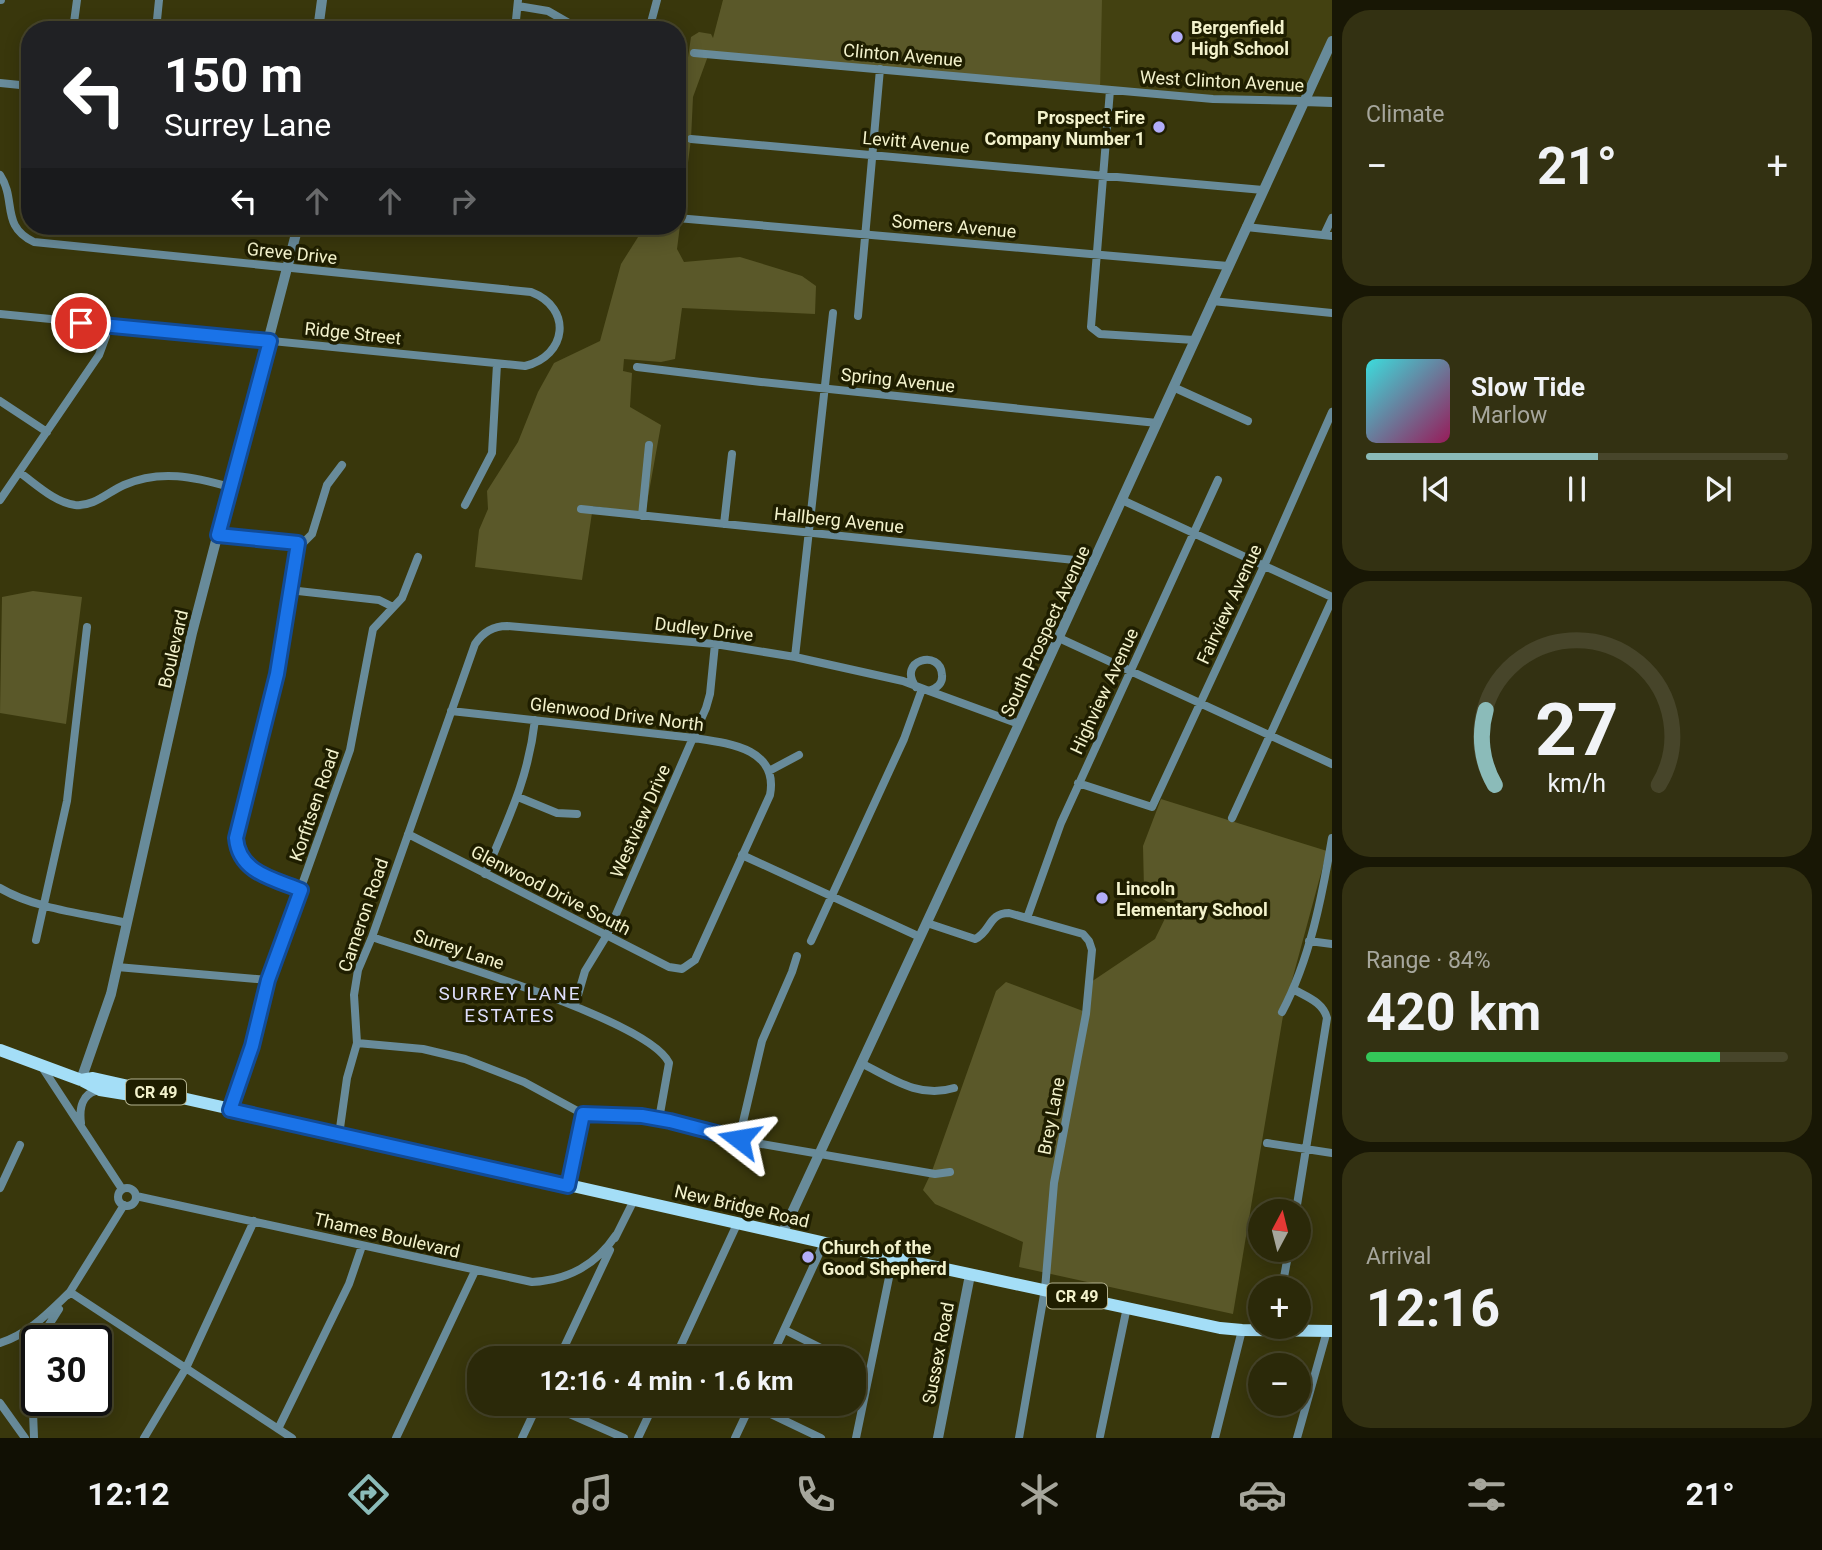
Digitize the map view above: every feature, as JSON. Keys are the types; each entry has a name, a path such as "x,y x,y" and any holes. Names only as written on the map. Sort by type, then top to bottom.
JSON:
{"main road":[{"name":"CR 49","path":"3,1051 43,1067"},
{"name":"New Bridge Road","path":"43,1067 81,1080 100,1090 230,1110 970,1275 1220,1328 1248,1330"},
{"name":"New Bridge Road","path":"81,1080 93,1078 230,1110"},
{"name":"New Bridge Road","path":"1311,1330 1329,1331"}],"street":[{"path":"74,21 77,0"},
{"path":"157,21 159,0"},
{"path":"319,21 321,0"},
{"path":"651,21 657,0"},
{"path":"516,21 518,3 548,11 565,21"},
{"name":"South Prospect Avenue","path":"783,1232 1332,41"},
{"name":"Clinton Avenue","path":"694,53 1110,90"},
{"path":"858,316 880,69"},
{"path":"0,83 21,85"},
{"path":"1110,90 1090,322 1094,331 1100,334 1194,340"},
{"name":"West Clinton Avenue","path":"1110,90 1213,99 1332,102"},
{"name":"Levitt Avenue","path":"691,139 1263,190"},
{"name":"Greve Drive","path":"0,175 7,190 11,220 21,235"},
{"path":"1246,227 1328,235 1332,218"},
{"name":"Somers Avenue","path":"686,219 1228,266"},
{"name":"Greve Drive","path":"22,235 34,242 531,292 542,297"},
{"name":"Boulevard","path":"81,1080 105,1015 190,645 296,235"},
{"name":"Ridge Street","path":"0,314 525,366 536,364 545,358 555,347 560,330 557,314 542,297"},
{"path":"1212,301 1332,313"},
{"path":"795,657 833,313"},
{"path":"0,500 99,355 107,325"},
{"path":"465,505 492,453 497,364"},
{"name":"Spring Avenue","path":"637,367 1157,423"},
{"path":"1173,387 1248,421"},
{"path":"0,401 47,432"},
{"name":"Fairview Avenue","path":"1078,783 1152,807 1332,412"},
{"path":"642,516 649,445"},
{"path":"724,524 732,454"},
{"path":"218,535 304,542 312,534 327,485 342,465"},
{"path":"19,472 57,499 77,505 99,500 125,484 151,477 187,476 230,487"},
{"name":"Highview Avenue","path":"1027,918 1048,855 1078,783 1218,480"},
{"path":"1122,500 1332,598 1232,818"},
{"name":"Hallberg Avenue","path":"581,509 1094,562"},
{"path":"298,543 277,674 236,838 239,854 254,871 301,890"},
{"name":"Korfitsen Road","path":"230,1110 252,1046 268,980 350,750 369,639 379,620 402,598 418,557"},
{"path":"289,590 379,600 393,607"},
{"name":"Dudley Drive","path":"487,631 507,626 715,643 795,657 903,681 1019,724"},
{"path":"36,940 67,801 88,627"},
{"name":"Cameron Road","path":"339,1135 347,1079 357,1043 354,995 358,970 475,644 487,631"},
{"path":"1059,638 1332,764"},
{"name":"Westview Drive","path":"575,1006 585,971 607,935 694,738 710,694 715,643"},
{"path":"811,941 904,739 922,689"},
{"name":"Glenwood Drive North","path":"451,711 694,738 747,750 760,758 769,771"},
{"path":"485,874 518,797 529,760 534,720"},
{"path":"799,755 769,771 771,795 742,855 920,937"},
{"path":"518,797 556,813 577,814"},
{"name":"Glenwood Drive South","path":"408,834 669,967 682,969 695,960 742,855"},
{"path":"1282,1012 1309,942 1332,838"},
{"path":"0,888 13,896 127,923"},
{"path":"927,923 975,939 984,934 989,922 997,914 1009,913 1027,918"},
{"name":"Brey Lane","path":"1019,1438 1045,1289 1054,1183 1086,1014 1092,950 1083,934 1027,918"},
{"name":"Surrey Lane","path":"372,937 575,1006 634,1035 666,1057 669,1069 659,1119"},
{"path":"1309,942 1332,944"},
{"path":"739,1139 762,1041 797,956"},
{"path":"117,967 268,980"},
{"path":"1293,989 1323,1007 1327,1018 1298,1199"},
{"path":"357,1043 423,1049 465,1059 524,1082 583,1114 619,1114 659,1119 739,1139 818,1154 934,1174 950,1172"},
{"path":"861,1063 917,1090 937,1092 954,1088"},
{"path":"43,1067 122,1189"},
{"path":"82,1126 80,1110 84,1099 89,1093 100,1090"},
{"path":"568,1186 583,1114"},
{"path":"1267,1143 1332,1153"},
{"path":"0,1188 20,1145"},
{"path":"130,1188 136,1196 132,1205 124,1205 118,1198 122,1189 130,1188"},
{"name":"Thames Boulevard","path":"136,1196 521,1281 558,1279 590,1265 616,1235"},
{"path":"565,1346 634,1200"},
{"path":"50,1325 124,1205"},
{"path":"144,1438 186,1368 254,1222"},
{"path":"680,1346 737,1222"},
{"path":"777,1346 824,1243"},
{"path":"278,1429 349,1284 362,1246"},
{"path":"856,1438 892,1258"},
{"path":"396,1438 475,1271"},
{"name":"Sussex Road","path":"937,1438 970,1275"},
{"path":"0,1343 38,1323 70,1292"},
{"path":"70,1292 292,1438"},
{"path":"1100,1436 1127,1307"},
{"path":"785,1329 818,1346"},
{"path":"1215,1438 1242,1330"},
{"path":"1297,1438 1329,1331"},
{"path":"0,1403 25,1438"},
{"path":"33,1416 34,1438"},
{"path":"522,1438 532,1416"},
{"path":"574,1416 624,1438"},
{"path":"638,1438 648,1416"},
{"path":"735,1438 745,1416"},
{"path":"775,1416 821,1438"},
{"path":"14,1438 16,1424"}],"shaded area":[{"path":"723,0 1332,0 1332,41 1304,101 1213,99 711,48"},
{"path":"723,0 1102,0 1100,91 708,56 693,97 686,178 686,71 691,37 699,32 711,34 713,38"},
{"path":"639,235 679,235 677,249 684,262 740,257 802,276 816,286 815,314 682,308 675,359 661,362 624,359 623,371 632,373 630,407 661,425 645,514 593,506 582,580 475,567 479,530 488,509 487,491 518,442 538,392 554,363 600,341 621,264"},
{"path":"33,591 82,597 66,724 0,713 2,597"},
{"path":"1161,799 1327,851 1284,1010 1252,1199 1248,1199 1248,1225 1233,1314 1019,1267 1023,1242 935,1204 923,1190 996,991 1006,982 1083,1011 1088,984 1155,939 1172,904 1144,889 1143,846"}],"place":[{"name":"Bergenfield High School","path":"1177,37"},
{"name":"Prospect Fire Company Number 1","path":"1159,127"},
{"name":"Lincoln Elementary School","path":"1102,898"},
{"name":"Church of the Good Shepherd","path":"808,1257"}],"district":[{"name":"SURREY LANE ESTATES","path":"510,1004"}],"route":[{"path":"81,323 270,341 218,535 298,543 277,674 236,838 239,854 254,871 301,890 268,980 252,1046 230,1110 568,1186 583,1114 642,1116 739,1139"}]}
